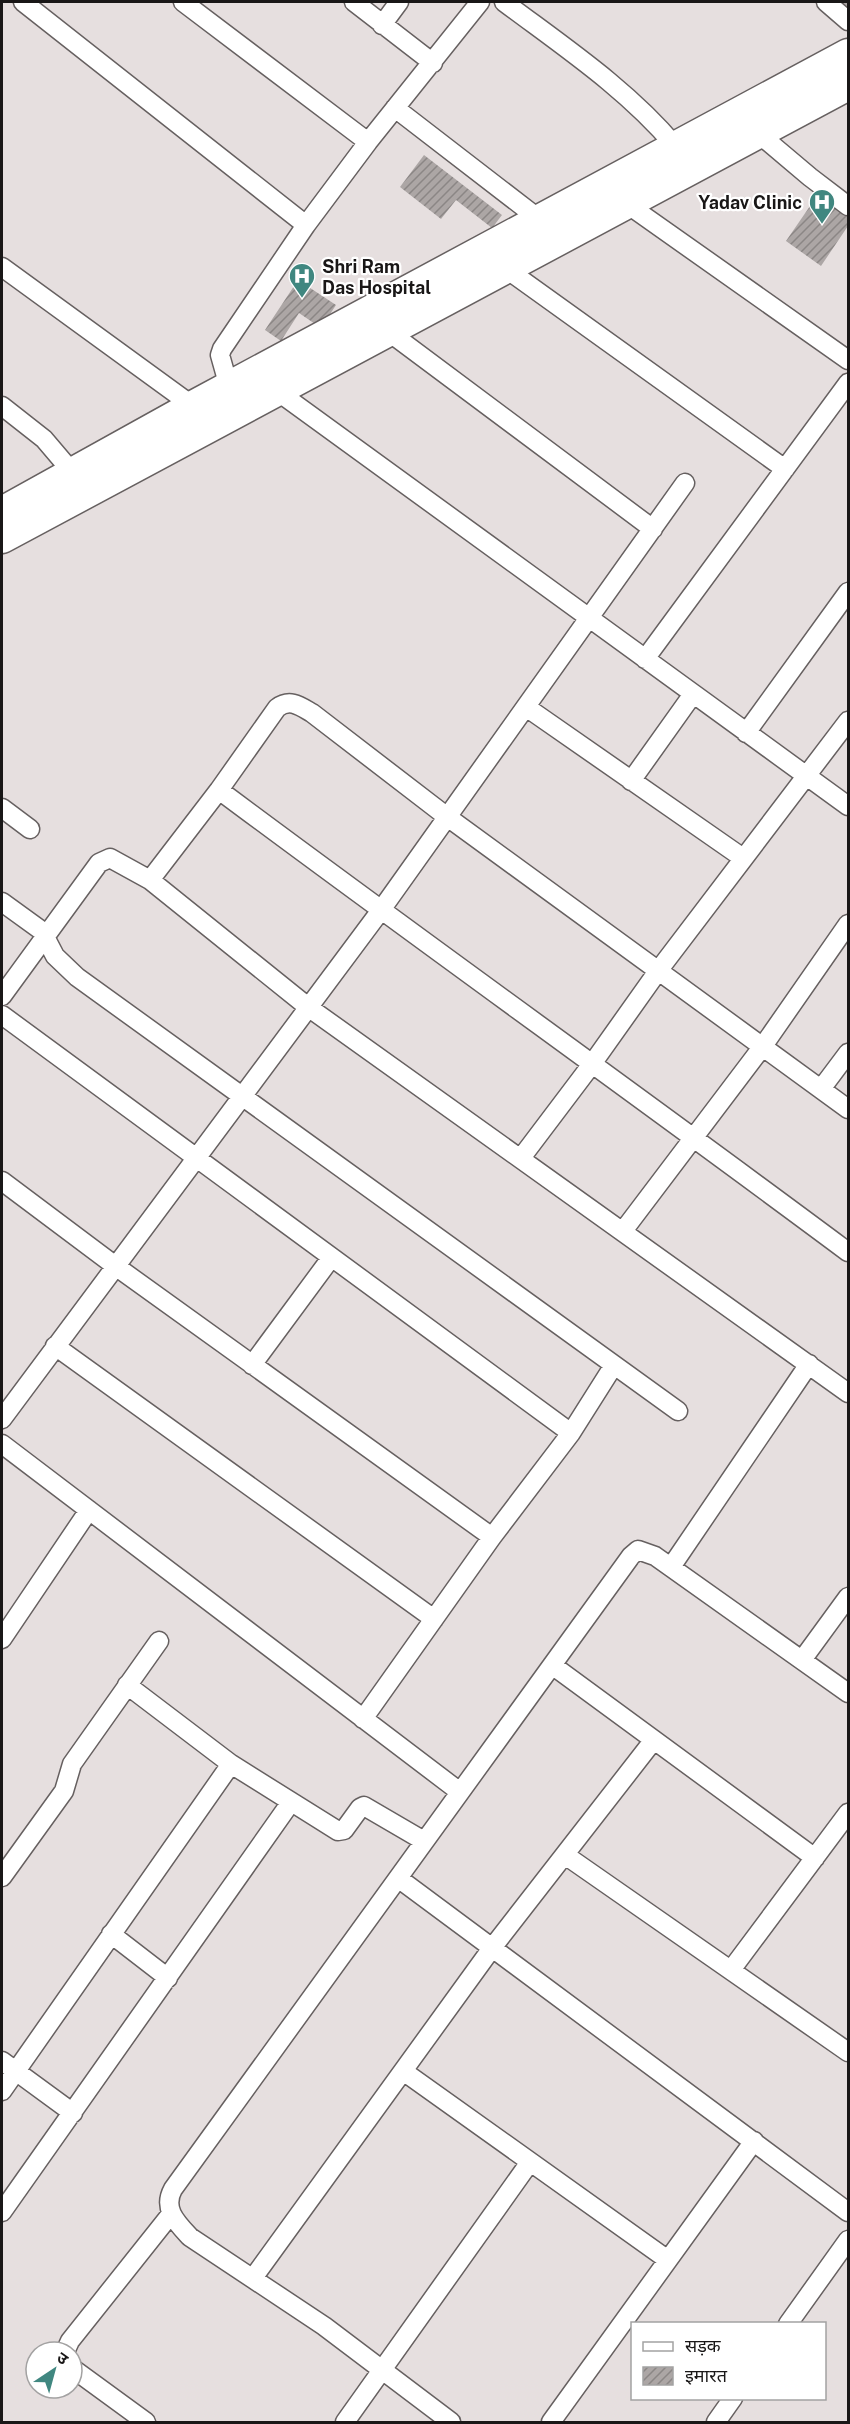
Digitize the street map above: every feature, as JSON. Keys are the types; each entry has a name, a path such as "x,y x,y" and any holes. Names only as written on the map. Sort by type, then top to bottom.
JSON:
{"main road":[{"path":"2,538 193,406 849,54"},
{"path":"2,512 80,483 276,391 849,85"}],"street":[{"path":"23,2 306,225"},
{"path":"183,2 368,142"},
{"path":"354,2 433,63"},
{"path":"382,25 399,2"},
{"path":"229,387 220,357 222,349 306,225 368,142 480,2"},
{"path":"504,2 631,98 653,119 675,146"},
{"path":"826,2 849,21"},
{"path":"395,108 539,219"},
{"path":"759,134 849,206"},
{"path":"627,204 849,360"},
{"path":"2,267 193,406"},
{"path":"505,268 785,469"},
{"path":"389,332 653,529"},
{"path":"645,659 849,383"},
{"path":"276,391 849,806"},
{"path":"2,406 44,440 80,483"},
{"path":"2,1419 114,1265 242,1098 381,910 685,483"},
{"path":"746,733 849,592"},
{"path":"631,781 693,694"},
{"path":"150,880 219,790 277,708 293,703 312,714 446,816 849,1109"},
{"path":"526,707 743,858"},
{"path":"521,1158 658,971 849,721"},
{"path":"219,790 849,1252"},
{"path":"2,807 30,829"},
{"path":"2,996 99,863 110,858 150,880 308,1007 809,1364 847,1388"},
{"path":"2,902 45,935 55,956 77,977 678,1411"},
{"path":"622,1231 695,1138 849,924"},
{"path":"2,1015 571,1433"},
{"path":"821,1089 849,1053"},
{"path":"2,1181 114,1265 492,1537"},
{"path":"252,1365 331,1258"},
{"path":"55,1346 434,1619"},
{"path":"671,1567 809,1364"},
{"path":"363,1719 492,1537 571,1433 614,1365"},
{"path":"2,1444 460,1792"},
{"path":"2,1639 89,1510"},
{"path":"451,2422 324,2326 190,2237 171,2214 169,2199 173,2189 631,1556 638,1550 646,1551 671,1567 849,1693"},
{"path":"802,1660 849,1597"},
{"path":"2,1877 64,1791 72,1764 159,1641"},
{"path":"552,1665 815,1858"},
{"path":"127,1685 231,1764 341,1831 360,1808 367,1807 424,1841"},
{"path":"253,2278 492,1948 653,1741"},
{"path":"2,2091 8,2066 111,1934 231,1764"},
{"path":"2,2212 291,1802"},
{"path":"731,1970 849,1813"},
{"path":"565,1855 849,2052"},
{"path":"398,1878 849,2212"},
{"path":"111,1934 168,1978"},
{"path":"8,2066 73,2113"},
{"path":"403,2071 668,2260"},
{"path":"551,2422 754,2142"},
{"path":"345,2422 530,2162"},
{"path":"71,2340 171,2214"},
{"path":"789,2322 849,2240"},
{"path":"84,2377 146,2422"},
{"path":"716,2422 732,2400"}],"building":[{"path":"831,2 848,2 848,15"},
{"path":"424,155 502,215 492,228 456,200 441,219 400,187"},
{"path":"819,193 848,214 848,226 821,266 786,241"},
{"path":"298,280 336,305 321,328 299,313 281,341 265,330"}],"place":[{"name":"Yadav Clinic","path":"822,225"},
{"name":"Shri Ram Das Hospital","path":"302,299"}]}
